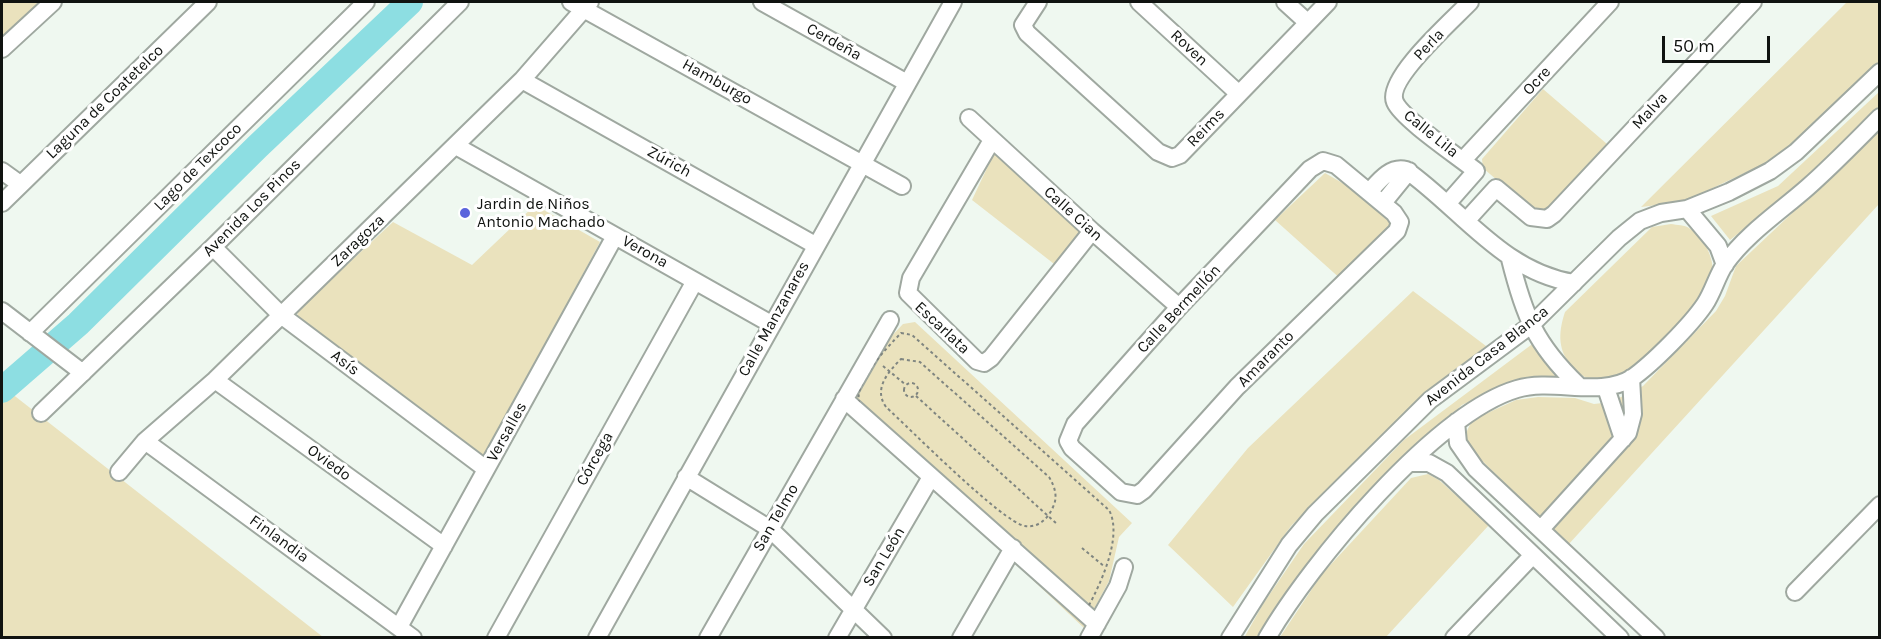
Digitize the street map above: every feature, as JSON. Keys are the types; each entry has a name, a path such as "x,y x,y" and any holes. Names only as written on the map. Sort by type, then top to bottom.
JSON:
{"street":[{"path":"2,49 53,2"},
{"name":"Laguna de Coatetelco","path":"2,202 208,2"},
{"name":"Lago de Texcoco","path":"35,337 366,2"},
{"name":"Avenida Los Pinos","path":"41,413 213,247 460,2"},
{"name":"Cerdeña","path":"762,2 907,83"},
{"name":"Reims","path":"1038,2 1023,25 1031,38 1165,156 1172,158 1180,155 1328,2"},
{"name":"Roven","path":"1139,2 1239,94"},
{"path":"1285,2 1307,22"},
{"name":"Perla","path":"1393,93 1401,75 1470,2"},
{"name":"Ocre","path":"1447,204 1470,166 1610,2"},
{"name":"Malva","path":"1466,221 1496,188 1531,217 1547,219 1561,208 1753,2"},
{"name":"Calle Manzanares","path":"597,638 907,83 948,3"},
{"name":"Zaragoza","path":"119,472 145,441 214,380 522,80 582,4"},
{"name":"Hamburgo","path":"582,4 902,186"},
{"name":"Avenida Casa Blanca","path":"1230,638 1288,545 1331,498 1430,400 1531,325 1619,238 1640,221 1661,213 1687,209 1729,192 1770,171 1796,152 1880,72"},
{"name":"Zúrich","path":"522,80 815,245"},
{"name":"Calle Lila","path":"1393,93 1395,103 1406,115 1470,166"},
{"name":"Avenida Casa Blanca","path":"1267,638 1313,570 1379,492 1470,410 1518,388 1578,385 1606,388 1631,378 1647,366 1704,306 1725,264 1749,238 1812,184 1880,117"},
{"name":"Calle Cian","path":"969,118 1179,307"},
{"name":"Escarlata","path":"992,140 911,278 908,293 977,361 984,363 991,358 1092,231"},
{"name":"Verona","path":"456,146 771,324"},
{"name":"Calle Bermellón","path":"1137,495 1121,492 1068,441 1075,424 1179,307 1316,164 1323,161 1329,162 1383,203 1398,218 1399,226"},
{"path":"1369,192 1393,170 1402,168 1409,171 1510,259 1547,277 1574,283"},
{"path":"2,171 20,184"},
{"path":"1383,203 1409,171"},
{"path":"1687,209 1718,246 1725,264"},
{"name":"Amaranto","path":"1137,495 1151,483 1237,387 1393,236 1399,226"},
{"name":"Versalles","path":"399,627 615,236"},
{"name":"Asís","path":"213,247 281,315 486,470"},
{"path":"1510,259 1531,325 1550,356 1578,385"},
{"name":"Córcega","path":"496,638 695,281"},
{"path":"2,310 83,373"},
{"name":"San Telmo","path":"708,638 890,321"},
{"path":"1541,529 1623,439 1631,425 1633,414 1631,378"},
{"name":"Oviedo","path":"214,380 444,546"},
{"path":"1606,388 1623,439"},
{"path":"844,399 1013,548 1093,631 1118,586 1125,567"},
{"path":"1456,422 1458,443 1476,469 1656,638"},
{"name":"Finlandia","path":"145,441 413,638"},
{"path":"1409,463 1421,462 1438,466 1498,523 1526,562 1610,634"},
{"path":"1460,486 1476,469"},
{"path":"686,477 770,529 883,638"},
{"name":"San León","path":"837,638 931,477"},
{"path":"1498,523 1515,505"},
{"path":"1795,591 1880,506"},
{"path":"961,638 1013,548"},
{"path":"1454,638 1526,562"}],"path":[{"path":"901,333 912,335 1109,510 1115,522 1105,568 1101,585 1088,607 860,406 857,398 858,390 876,361 901,333"},
{"path":"902,359 920,362 1049,477 1055,493 1055,502 1048,516 1034,526 1017,524 976,492 881,400 882,383 889,372 902,359"},
{"path":"876,361 906,385"},
{"path":"906,385 910,383 916,385 918,391 916,396"},
{"path":"906,385 905,395 909,398 916,396"},
{"path":"916,396 1058,525"},
{"path":"1082,548 1105,568"}],"shaded area":[{"path":"2,2 44,2 2,43"},
{"path":"1847,2 1879,2 1879,62 1785,154 1683,202 1641,207"},
{"path":"1543,89 1607,144 1552,209 1535,213 1483,168 1482,159"},
{"path":"1879,92 1879,108 1782,199 1730,240 1711,216 1778,186"},
{"path":"1879,131 1879,204 1568,545 1466,445 1467,431 1472,420 1516,400 1538,397 1575,398 1594,404 1611,402 1643,386 1716,311 1725,296 1736,266"},
{"path":"996,149 1086,232 1058,267 972,200"},
{"path":"1325,173 1365,196 1392,217 1394,232 1343,281 1275,220"},
{"path":"535,205 600,242 487,454 481,454 298,318 297,311 393,222 472,265"},
{"path":"1671,224 1689,228 1707,248 1713,266 1709,293 1698,307 1625,374 1612,380 1598,381 1584,377 1570,364 1563,352 1561,325 1565,312 1652,227"},
{"path":"1413,291 1486,346 1417,403 1291,526 1233,607 1168,545 1248,448"},
{"path":"915,322 1132,523 1119,537 1109,581 1084,628 1020,568 1016,544 945,478 924,478 854,416 853,393 873,356 903,324"},
{"path":"1535,342 1540,356 1556,377 1512,381 1462,405 1393,469 1260,637 1244,638 1263,604 1304,544 1404,440"},
{"path":"2,386 323,637 2,637"},
{"path":"1428,474 1439,480 1489,525 1386,637 1280,637 1322,574 1411,478"}],"waterway":[{"path":"2,390 78,324 257,147 410,2"}],"place":[{"name":"Jardin de Niños Antonio Machado","path":"465,213"}]}
